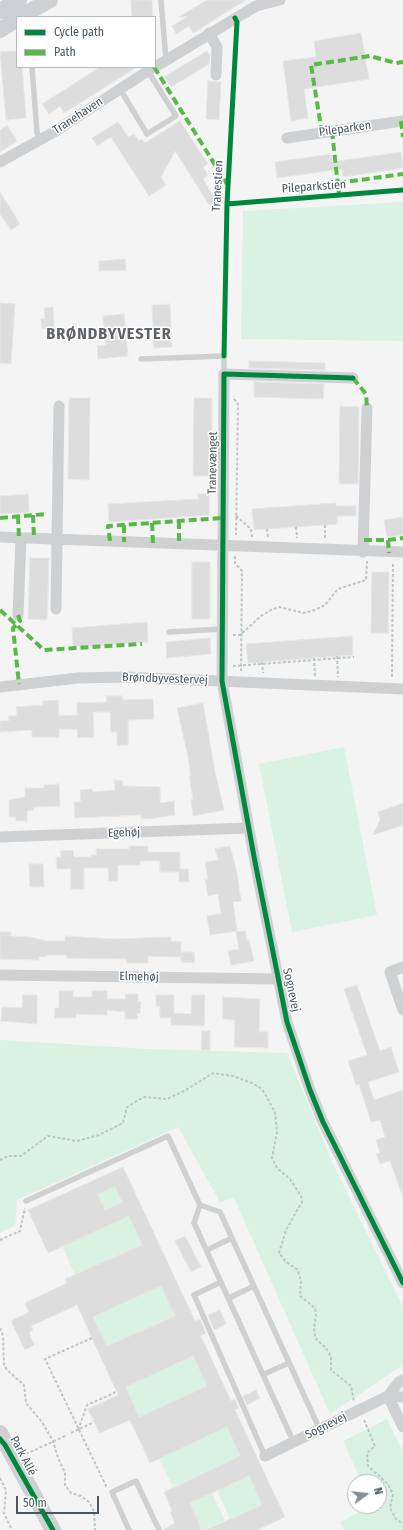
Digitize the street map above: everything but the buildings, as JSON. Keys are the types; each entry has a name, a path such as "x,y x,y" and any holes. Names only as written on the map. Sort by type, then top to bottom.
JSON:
{"street":[{"path":"0,12 19,0"},
{"path":"22,16 50,0"},
{"name":"Tranehaven","path":"156,66 256,6 280,0"},
{"path":"0,30 16,20"},
{"path":"209,33 217,47 216,75"},
{"name":"Tranehaven","path":"0,162 40,140 152,68"},
{"name":"Pileparken","path":"287,138 403,121"},
{"path":"224,374 353,378"},
{"name":"Tranevænget","path":"222,680 224,374"},
{"path":"56,609 59,406"},
{"path":"365,552 367,408"},
{"path":"0,537 398,553"},
{"path":"18,615 21,538"},
{"name":"Brøndbyvestervej","path":"0,687 78,678 117,677 222,680 397,689"},
{"name":"Sognevej","path":"222,680 248,828 287,1022 310,1090 323,1122 403,1283"},
{"name":"Egehøj","path":"0,837 248,828"},
{"path":"403,967 390,972 403,1010"},
{"name":"Elmehøj","path":"0,975 278,979"},
{"name":"Sognevej","path":"265,1456 295,1443 359,1409 388,1396 399,1382 403,1380"},
{"path":"388,1396 403,1427"},
{"name":"Sognevej","path":"388,1396 403,1397"},
{"name":"Park Allé","path":"0,1433 13,1460 53,1530"}],"lane":[{"path":"161,0 166,60"},
{"path":"32,68 37,133 40,140"},
{"path":"119,88 147,134 176,116 152,68"},
{"path":"141,359 224,356 224,374"},
{"path":"169,632 222,632"},
{"path":"26,1201 168,1136 200,1205 194,1223 295,1443"},
{"path":"200,1205 220,1212 320,1430"},
{"path":"207,1250 232,1238"},
{"path":"222,1282 194,1295 265,1456"},
{"path":"229,1298 254,1286"},
{"path":"264,1374 289,1363"},
{"path":"129,1530 112,1492 136,1481 159,1530"}],"path":[{"path":"236,516 252,529 253,548"},
{"path":"222,632 240,635 261,616 279,607 304,613 325,605 338,589 366,580 365,552"},
{"path":"397,689 398,553"},
{"path":"222,665 241,666 337,657 354,657"},
{"path":"337,657 339,686"},
{"path":"314,659 316,685"},
{"path":"0,1160 8,1156 21,1156 48,1136 77,1142 99,1135 123,1123 128,1107 144,1096 167,1099 186,1090 213,1073 233,1076 252,1083 262,1089 275,1112 277,1132 272,1158 277,1168 290,1179 302,1196 302,1202 286,1230 279,1253 286,1262 298,1270 301,1281 300,1296 315,1308 315,1338 326,1348 331,1357 332,1370 351,1386 354,1403 359,1409 375,1446 367,1453 368,1466 388,1484 393,1494 390,1508 403,1524"},
{"path":"0,1240 20,1231 26,1201"},
{"path":"0,1328 3,1336 4,1365 7,1370 24,1385 26,1403 42,1422 53,1441 65,1473 65,1485 72,1493 81,1496 89,1502 94,1511 95,1530"},
{"path":"92,1338 45,1359 104,1485 112,1492"},
{"path":"78,1430 87,1406 114,1393 116,1390"},
{"path":"71,1433 92,1423"},
{"path":"13,1460 64,1436"},
{"path":"0,1478 6,1490 4,1513 12,1530"}],"green space":[{"path":"403,202 403,341 241,339 243,211"},
{"path":"344,747 377,915 292,932 259,764"},
{"path":"0,1040 147,1049 287,1053 333,1164 403,1307 403,1365 330,1414 234,1198 220,1202 178,1127 17,1200 15,1226 0,1233"},
{"path":"115,1187 122,1202 105,1210 98,1194"},
{"path":"129,1216 142,1245 75,1275 62,1246"},
{"path":"161,1286 175,1316 107,1346 93,1317"},
{"path":"193,1356 207,1386 139,1417 126,1387"},
{"path":"387,1419 403,1451 403,1530 344,1530 340,1522 356,1514 387,1514 387,1474 358,1474 343,1441"},
{"path":"227,1427 240,1456 173,1487 159,1459"},
{"path":"249,1476 262,1505 230,1519 217,1490"},
{"path":"212,1493 225,1521 202,1530 190,1503"}],"marked path":[{"path":"322,133 311,65 370,56 396,63 403,62"},
{"path":"155,68 227,184"},
{"path":"401,121 403,137"},
{"path":"332,131 339,195"},
{"path":"338,183 403,174"},
{"path":"353,378 366,394 367,408"},
{"path":"0,518 46,514"},
{"path":"33,515 34,538"},
{"path":"18,516 19,538"},
{"path":"110,541 108,526 222,518"},
{"path":"179,521 179,545"},
{"path":"152,523 153,543"},
{"path":"124,525 124,542"},
{"path":"364,540 388,540 403,538"},
{"path":"388,540 389,553"},
{"path":"0,610 44,650 142,644"},
{"path":"18,615 20,621 13,628 19,684"}],"cycle path":[{"name":"Tranestien","path":"224,356 227,204 237,22 235,18"},
{"name":"Tranestien","path":"227,204 403,190"},
{"path":"353,378 224,374 222,681 255,862 287,1022 310,1090 323,1122 403,1283"},
{"path":"0,1439 5,1445 53,1530"}],"district":[{"name":"BRØNDBYVESTER","path":"109,335"}]}
